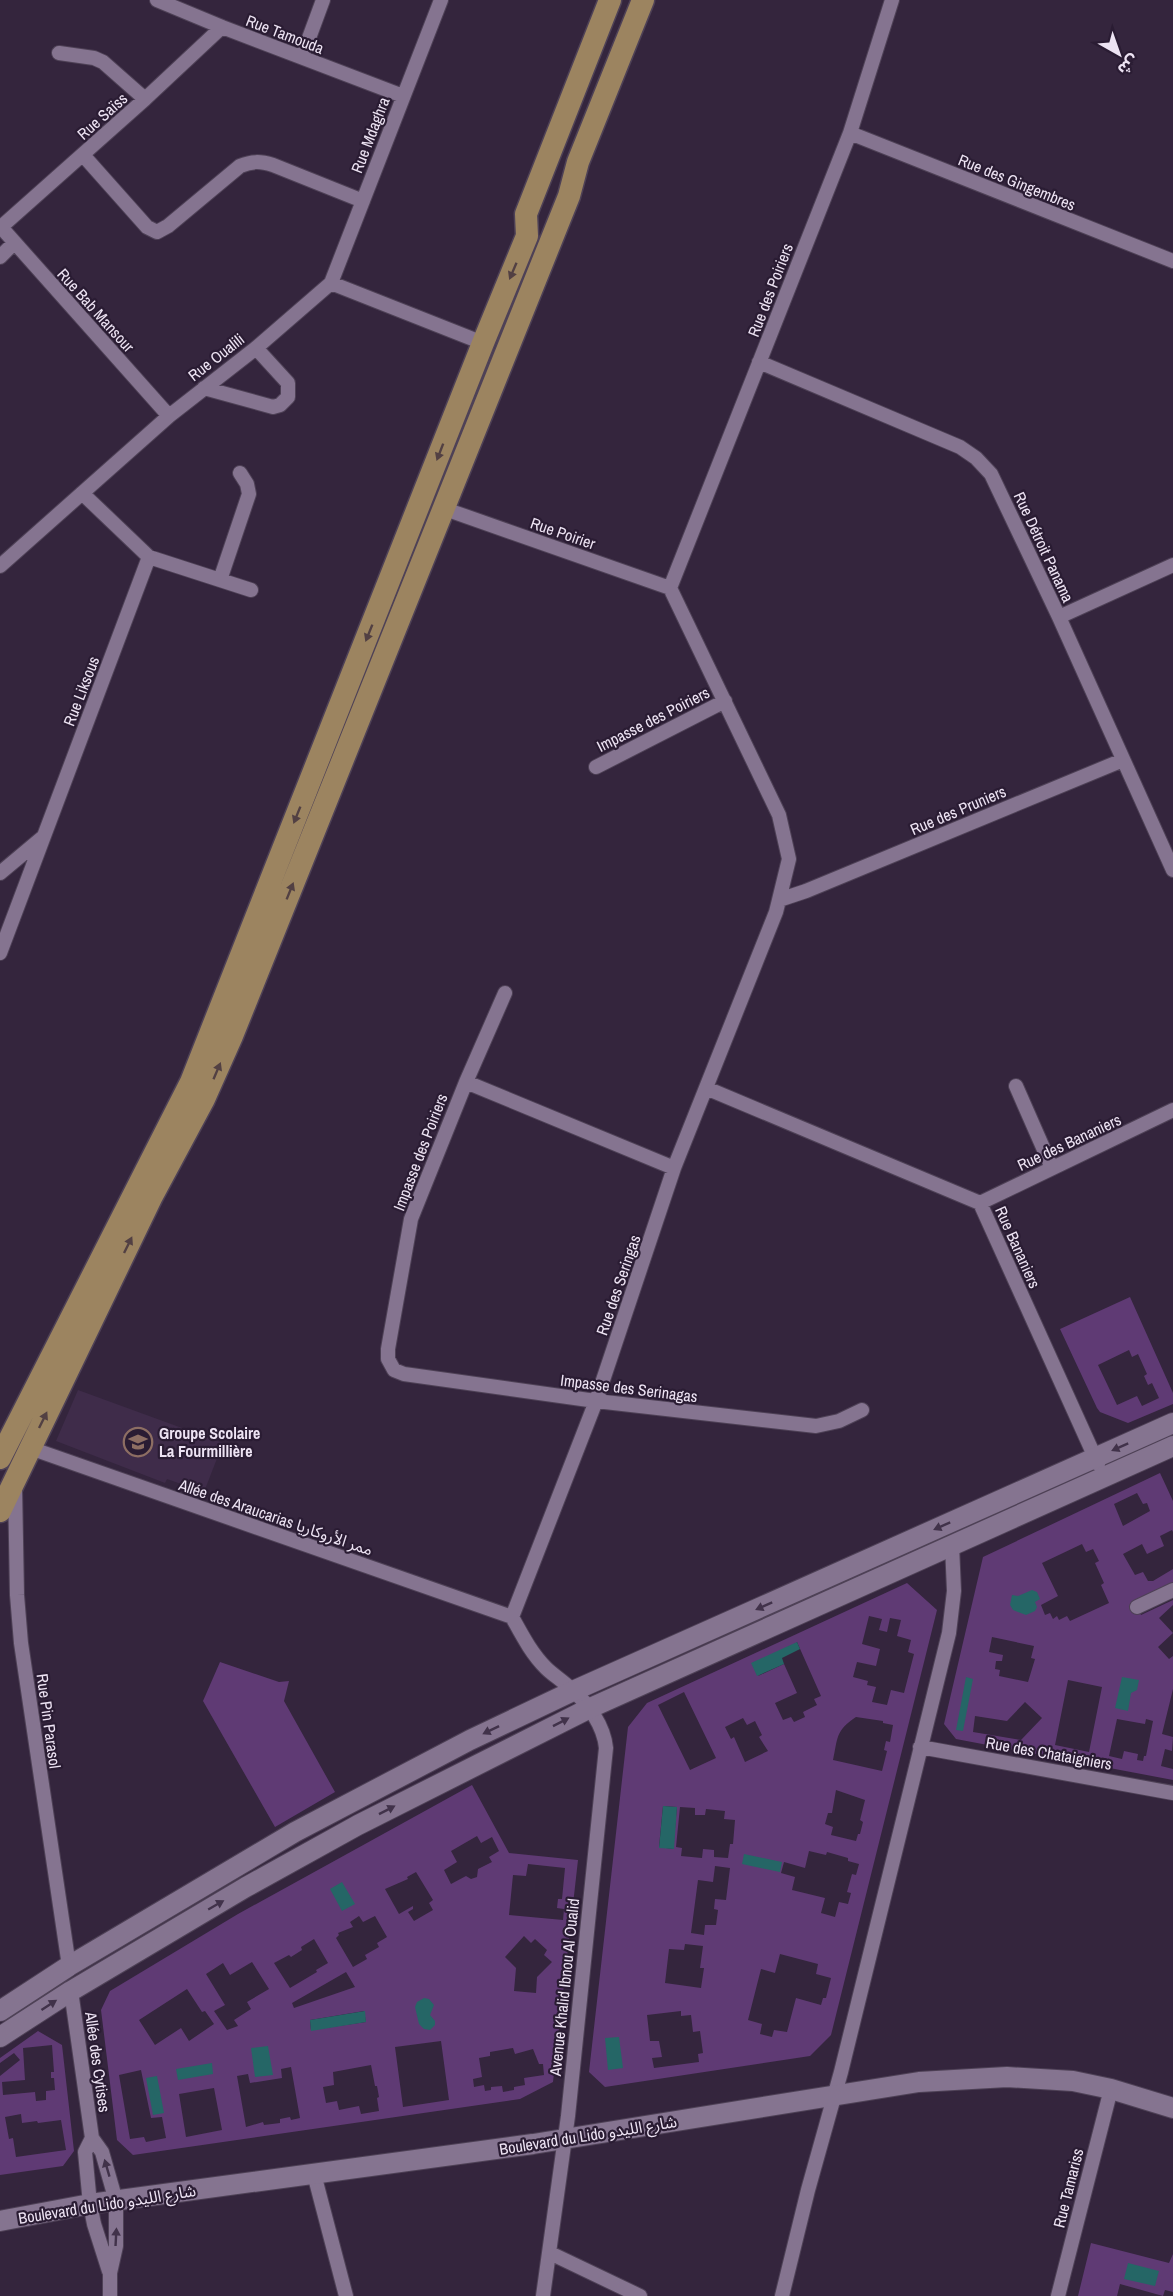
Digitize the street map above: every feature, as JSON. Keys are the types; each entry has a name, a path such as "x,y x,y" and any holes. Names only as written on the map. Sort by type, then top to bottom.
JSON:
{"main road":[{"path":"527,236 526,214 610,0"},
{"path":"0,1458 191,1082 483,343 627,0"},
{"path":"0,1511 152,1196 209,1089 445,509 569,196 578,162 643,0"},
{"path":"569,196 584,174 606,130 658,0"},
{"path":"0,2011 69,1966 295,1832 451,1750 573,1690 1173,1423"},
{"path":"0,2037 71,1991 347,1831 588,1709 1173,1446"},
{"name":"Boulevard du Lido شارع الليدو","path":"0,2221 90,2204 564,2138 919,2082 1007,2077 1073,2081 1112,2089 1173,2108"}],"street":[{"name":"Rue Tamouda","path":"157,0 403,96"},
{"path":"302,57 323,0"},
{"name":"Rue Mdaghra","path":"331,283 441,0"},
{"name":"Rue des Poiriers","path":"670,588 849,133 892,0"},
{"name":"Rue Saïss","path":"1,226 83,155 222,27"},
{"path":"59,53 94,58 103,62 145,99"},
{"name":"Rue des Gingembres","path":"849,133 1173,261"},
{"path":"83,155 147,227 157,232 168,226 240,166 251,161 273,165 363,201"},
{"name":"Rue Bab Mansour","path":"1,226 169,416"},
{"path":"0,256 15,243"},
{"path":"331,283 483,343"},
{"name":"Rue Oualili","path":"0,566 169,416 256,348 331,283"},
{"path":"204,388 273,407 280,405 288,397 288,383 256,348"},
{"name":"Rue Détroit Panama","path":"759,362 960,447 976,458 991,474 1059,617 1173,870"},
{"path":"220,580 249,494 247,484 240,473"},
{"path":"82,493 148,557 251,590"},
{"name":"Rue Poirier","path":"445,509 670,588"},
{"name":"Rue Liksous","path":"0,953 148,557"},
{"path":"1059,617 1173,565"},
{"name":"Rue des Seringas","path":"512,1617 596,1401 674,1168 779,900 789,859 778,815 670,588"},
{"name":"Impasse des Poiriers","path":"596,767 725,701"},
{"name":"Rue des Pruniers","path":"779,900 806,891 1123,760"},
{"name":"Rue Liksous","path":"0,873 43,837"},
{"name":"Impasse des Poiriers","path":"391,1366 388,1349 411,1219 466,1082 505,993"},
{"path":"466,1082 674,1168"},
{"path":"1016,1086 1052,1168"},
{"name":"Rue Bananiers","path":"706,1088 980,1203 1104,1476"},
{"name":"Rue des Bananiers","path":"980,1203 1173,1110"},
{"name":"Impasse des Serinagas","path":"391,1366 394,1370 404,1374 596,1401 816,1426 839,1421 862,1410"},
{"name":"Allée des Araucarias ممر الأروكاريا","path":"30,1448 512,1617"},
{"name":"Rue Pin Parasol","path":"15,1478 17,1595 21,1643 69,1966"},
{"path":"782,2296 841,2072 949,1633 954,1591 952,1545"},
{"path":"1137,1607 1173,1590"},
{"path":"512,1617 547,1670 573,1690"},
{"name":"Avenue Khalid Ibnou Al Oualid","path":"543,2296 568,2115 606,1748 600,1725 573,1690"},
{"name":"Rue des Chataigniers","path":"920,1747 1173,1793"},
{"name":"Allée des Cytises","path":"71,1991 92,2138 102,2152 116,2201 116,2246 110,2273 110,2296"},
{"name":"Rue Tamariss","path":"1058,2296 1112,2089"},
{"name":"Allée des Cytises","path":"92,2138 86,2152 90,2204 110,2273"},
{"path":"314,2174 346,2296"},
{"path":"550,2253 640,2296"}],"shaded area":[{"path":"1130,1297 1173,1393 1173,1404 1128,1423 1100,1412 1060,1329","holes":["1129,1350 1132,1357 1138,1354 1147,1374 1144,1376 1148,1385 1152,1383 1159,1398 1142,1406 1137,1396 1117,1405 1098,1365"]},
{"name":"Groupe Scolaire La Fourmillière","path":"78,1390 223,1443 204,1492 167,1479 165,1483 56,1441"},
{"path":"1160,1473 1173,1501 1173,1532 1172,1530 1160,1536 1164,1546 1147,1554 1142,1544 1123,1554 1135,1575 1143,1572 1148,1581 1153,1581 1173,1569 1173,1583 1135,1601 1141,1615 1173,1600 1173,1605 1159,1618 1173,1633 1158,1647 1169,1659 1173,1656 1173,1689 1162,1734 1173,1737 1172,1751 1165,1749 1161,1766 1173,1769 1173,1780 956,1739 944,1724 983,1557","holes":["1137,1493 1143,1504 1147,1503 1150,1511 1123,1526 1114,1504","1082,1544 1086,1552 1093,1549 1099,1561 1095,1563 1104,1583 1101,1585 1109,1603 1070,1621 1067,1616 1059,1620 1057,1616 1053,1619 1050,1613 1045,1615 1041,1605 1058,1596 1042,1563","992,1637 1034,1646 1031,1658 1035,1659 1028,1682 999,1676 1000,1670 995,1669 996,1661 1002,1661 1003,1655 989,1652","1068,1680 1102,1687 1089,1752 1055,1745","1025,1702 1042,1718 1021,1740 973,1732 975,1716 1007,1721","1117,1719 1145,1724 1146,1719 1153,1721 1143,1761 1137,1760 1138,1754 1124,1751 1122,1759 1109,1756"]},
{"path":"907,1583 937,1610 831,2035 810,2056 605,2087 589,2072 628,1727 647,1703","holes":["869,1616 882,1619 879,1630 887,1632 890,1618 901,1620 897,1636 911,1640 908,1652 914,1654 904,1693 891,1690 887,1705 872,1702 876,1687 867,1685 868,1681 853,1677 857,1662 876,1666 880,1649 862,1644","797,1642 821,1696 814,1699 817,1705 803,1712 805,1717 794,1722 791,1717 783,1720 775,1703 797,1693 784,1664 758,1676","684,1692 716,1758 690,1770 658,1705","856,1717 893,1725 890,1742 886,1741 884,1750 887,1751 882,1771 833,1760 841,1731","743,1718 747,1725 755,1721 762,1735 759,1737 768,1751 745,1762 734,1737 731,1739 725,1727","836,1790 865,1800 860,1820 863,1822 856,1841 831,1835 833,1827 825,1824 828,1813 832,1813","663,1806 677,1807 673,1849 659,1847","680,1807 695,1808 695,1815 705,1815 706,1809 725,1811 724,1819 735,1820 733,1844 730,1844 728,1858 714,1857 714,1850 703,1849 702,1858 681,1856 682,1848 676,1847","809,1851 826,1855 827,1852 859,1864 856,1875 852,1874 847,1892 851,1893 848,1904 839,1902 835,1917 821,1913 825,1898 792,1890 795,1877 781,1873 784,1862 805,1868","715,1866 730,1868 726,1900 715,1899 714,1909 718,1910 716,1925 705,1925 704,1935 691,1933 698,1880 713,1882","685,1944 703,1946 700,1968 704,1968 701,1988 665,1983 669,1949 684,1950","780,1954 818,1964 816,1974 831,1978 826,1998 823,1998 821,2005 796,1998 787,2032 774,2030 772,2037 760,2034 762,2024 748,2020 761,1969 775,1973","681,2011 681,2016 691,2015 693,2032 700,2031 703,2053 698,2054 699,2062 654,2068 652,2058 662,2057 659,2041 650,2041 647,2015"]},
{"path":"1032,1590 1037,1592 1040,1599 1035,1602 1037,1607 1035,1611 1026,1615 1013,1610 1010,1605 1012,1595 1018,1596"},
{"path":"797,1642 800,1649 782,1658 784,1664 757,1676 751,1663"},
{"path":"220,1662 279,1682 289,1681 284,1701 335,1792 275,1827 203,1701"},
{"path":"966,1677 973,1679 963,1731 956,1730"},
{"path":"1122,1677 1139,1680 1137,1690 1131,1693 1128,1711 1115,1708"},
{"path":"472,1785 509,1853 578,1860 553,2082 520,2099 133,2155 117,2140 101,2010 110,1991 238,1914","holes":["477,1836 481,1843 492,1837 499,1851 489,1857 492,1862 478,1869 477,1877 471,1879 466,1876 451,1884 444,1870 457,1862 451,1851","528,1864 565,1868 562,1899 558,1899 557,1908 564,1909 563,1920 509,1915 513,1875 526,1876","416,1872 433,1900 429,1903 433,1910 414,1921 408,1912 413,1909 413,1906 399,1914 385,1889 408,1879 407,1877","359,1916 363,1922 375,1916 387,1937 377,1943 379,1947 365,1955 367,1959 353,1967 336,1938 338,1933 353,1927 350,1922","524,1936 531,1943 535,1939 547,1950 544,1955 552,1962 537,1977 536,1993 514,1991 516,1968 505,1957","314,1939 328,1963 290,1988 274,1963 289,1955 291,1957","252,1962 269,1989 247,2002 251,2009 234,2020 238,2026 227,2030 214,2011 225,2005 206,1974 223,1963 230,1975","346,1972 355,1987 294,2008 292,2003","187,1989 202,2012 205,2011 214,2024 189,2041 181,2028 155,2045 139,2020","364,2011 366,2022 311,2030 310,2020","441,2041 449,2100 403,2107 395,2047","513,2048 515,2054 533,2049 539,2064 543,2064 544,2075 524,2078 525,2085 514,2087 514,2090 503,2092 502,2086 491,2087 491,2090 485,2091 484,2085 474,2087 473,2079 482,2077 479,2058 490,2056 490,2052","371,2065 379,2097 377,2098 379,2111 361,2114 359,2106 339,2110 337,2101 326,2103 323,2087 334,2085 333,2072","291,2067 300,2118 291,2120 290,2117 280,2119 280,2123 264,2125 263,2122 246,2127 237,2076 248,2074 250,2083 282,2078 281,2069","141,2070 151,2118 162,2117 166,2138 146,2142 144,2137 130,2139 119,2075","214,2088 222,2130 186,2137 179,2094"]},
{"path":"663,1806 677,1807 674,1849 659,1848"},
{"path":"744,1854 782,1862 780,1872 742,1864"},
{"path":"342,1882 355,1904 342,1911 330,1889"},
{"path":"424,1998 429,1999 434,2005 430,2015 435,2025 430,2030 424,2029 419,2024 415,2007 417,2002"},
{"path":"365,2011 366,2022 311,2031 310,2020"},
{"path":"38,2031 62,2045 74,2151 63,2166 0,2175 0,2076 20,2060 14,2053 0,2063 0,2058","holes":["52,2045 54,2072 51,2072 51,2078 54,2078 55,2090 46,2091 46,2100 36,2101 35,2092 3,2095 2,2082 25,2080 23,2048","21,2114 22,2123 61,2120 66,2150 16,2157 13,2138 9,2139 5,2117"]},
{"path":"619,2037 623,2068 608,2070 605,2038"},
{"path":"268,2046 273,2075 255,2077 251,2048"},
{"path":"212,2063 213,2074 178,2080 176,2069"},
{"path":"157,2076 164,2113 153,2115 146,2078"},
{"path":"1091,2243 1169,2263 1173,2254 1173,2292 1165,2290 1163,2296 1120,2284 1117,2296 1078,2296"},
{"path":"1128,2263 1159,2271 1155,2286 1124,2279"}],"place":[{"name":"Groupe Scolaire La Fourmillière","path":"138,1442"}]}
